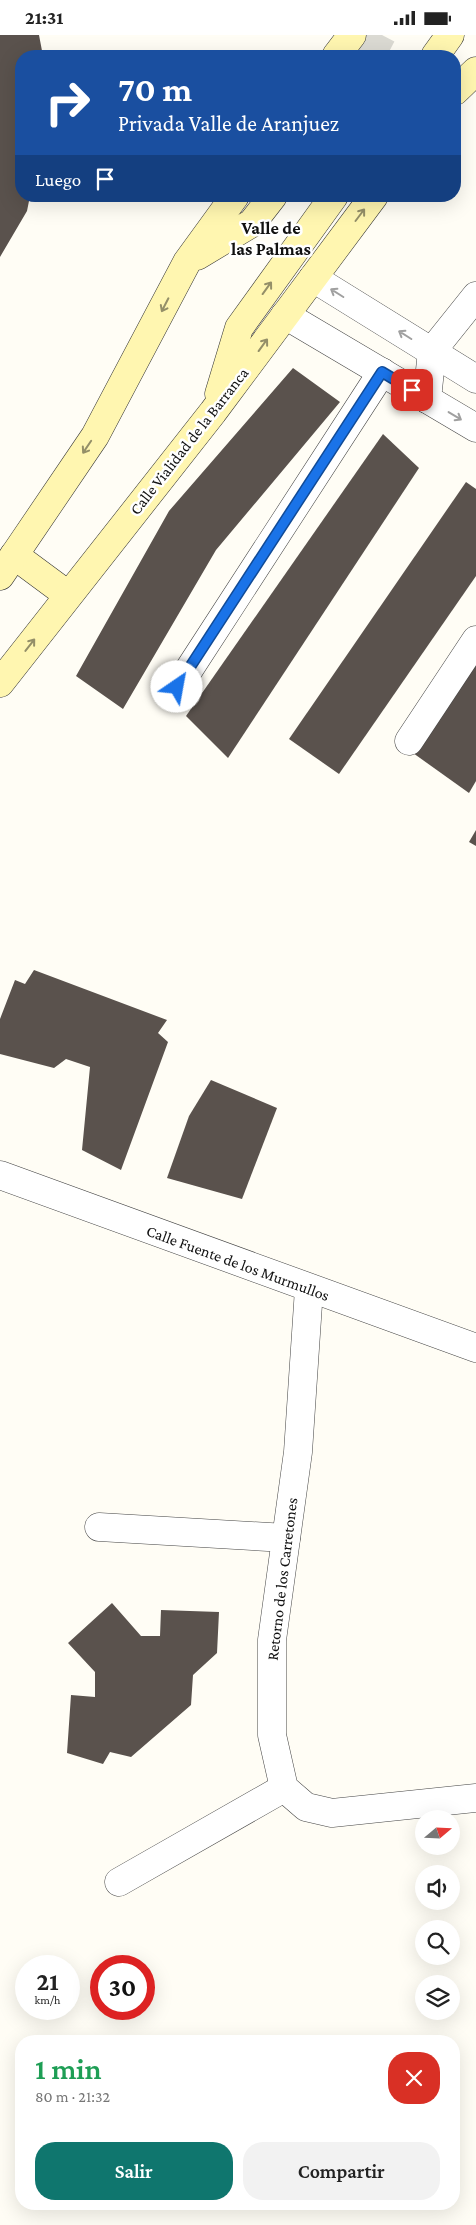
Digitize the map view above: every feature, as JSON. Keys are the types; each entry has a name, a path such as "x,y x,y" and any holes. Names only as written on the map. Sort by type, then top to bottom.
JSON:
{"main road":[{"path":"341,50 352,35"},
{"path":"439,50 450,35"},
{"path":"461,85 476,71"},
{"path":"68,595 7,565 95,436 187,262 231,202"},
{"path":"187,262 252,223 268,202"},
{"path":"213,412 239,328 330,202"},
{"name":"Calle Vialidad de la Barranca","path":"0,683 213,412 370,202"}],"street":[{"path":"313,278 476,378"},
{"path":"427,399 432,351 476,296"},
{"path":"285,315 476,428"},
{"path":"177,687 382,372"},
{"path":"409,741 476,640"},
{"name":"Calle Fuente de los Murmullos","path":"0,1175 476,1348"},
{"name":"Retorno de los Carretones","path":"284,1788 272,1735 272,1640 298,1453 310,1289"},
{"path":"99,1527 286,1538"},
{"path":"119,1882 284,1788 306,1807 332,1813 476,1798"}],"building":[{"path":"0,35 39,35 42,50 15,50 15,202 29,202 27,211 0,257"},
{"path":"293,368 340,402 216,550 123,709 76,676 169,511"},
{"path":"383,434 419,468 228,758 186,716"},
{"path":"466,482 476,489 476,576 339,774 289,739"},
{"path":"476,664 476,781 469,793 413,753"},
{"path":"476,830 476,846 469,842"},
{"path":"34,970 167,1020 158,1033 168,1042 121,1170 82,1150 90,1067 66,1059 54,1068 0,1054 0,1019 15,980 25,984"},
{"path":"211,1080 277,1108 242,1199 167,1178 189,1116"},
{"path":"112,1603 141,1636 160,1636 161,1610 219,1612 217,1653 193,1675 191,1705 131,1757 110,1752 103,1764 67,1753 71,1695 95,1697 95,1672 68,1643"}],"tunnel":[{"path":"374,50 382,35"}],"district":[{"name":"Valle de las Palmas","path":"271,238"}],"route":[{"path":"177,687 382,372 412,390"}]}
